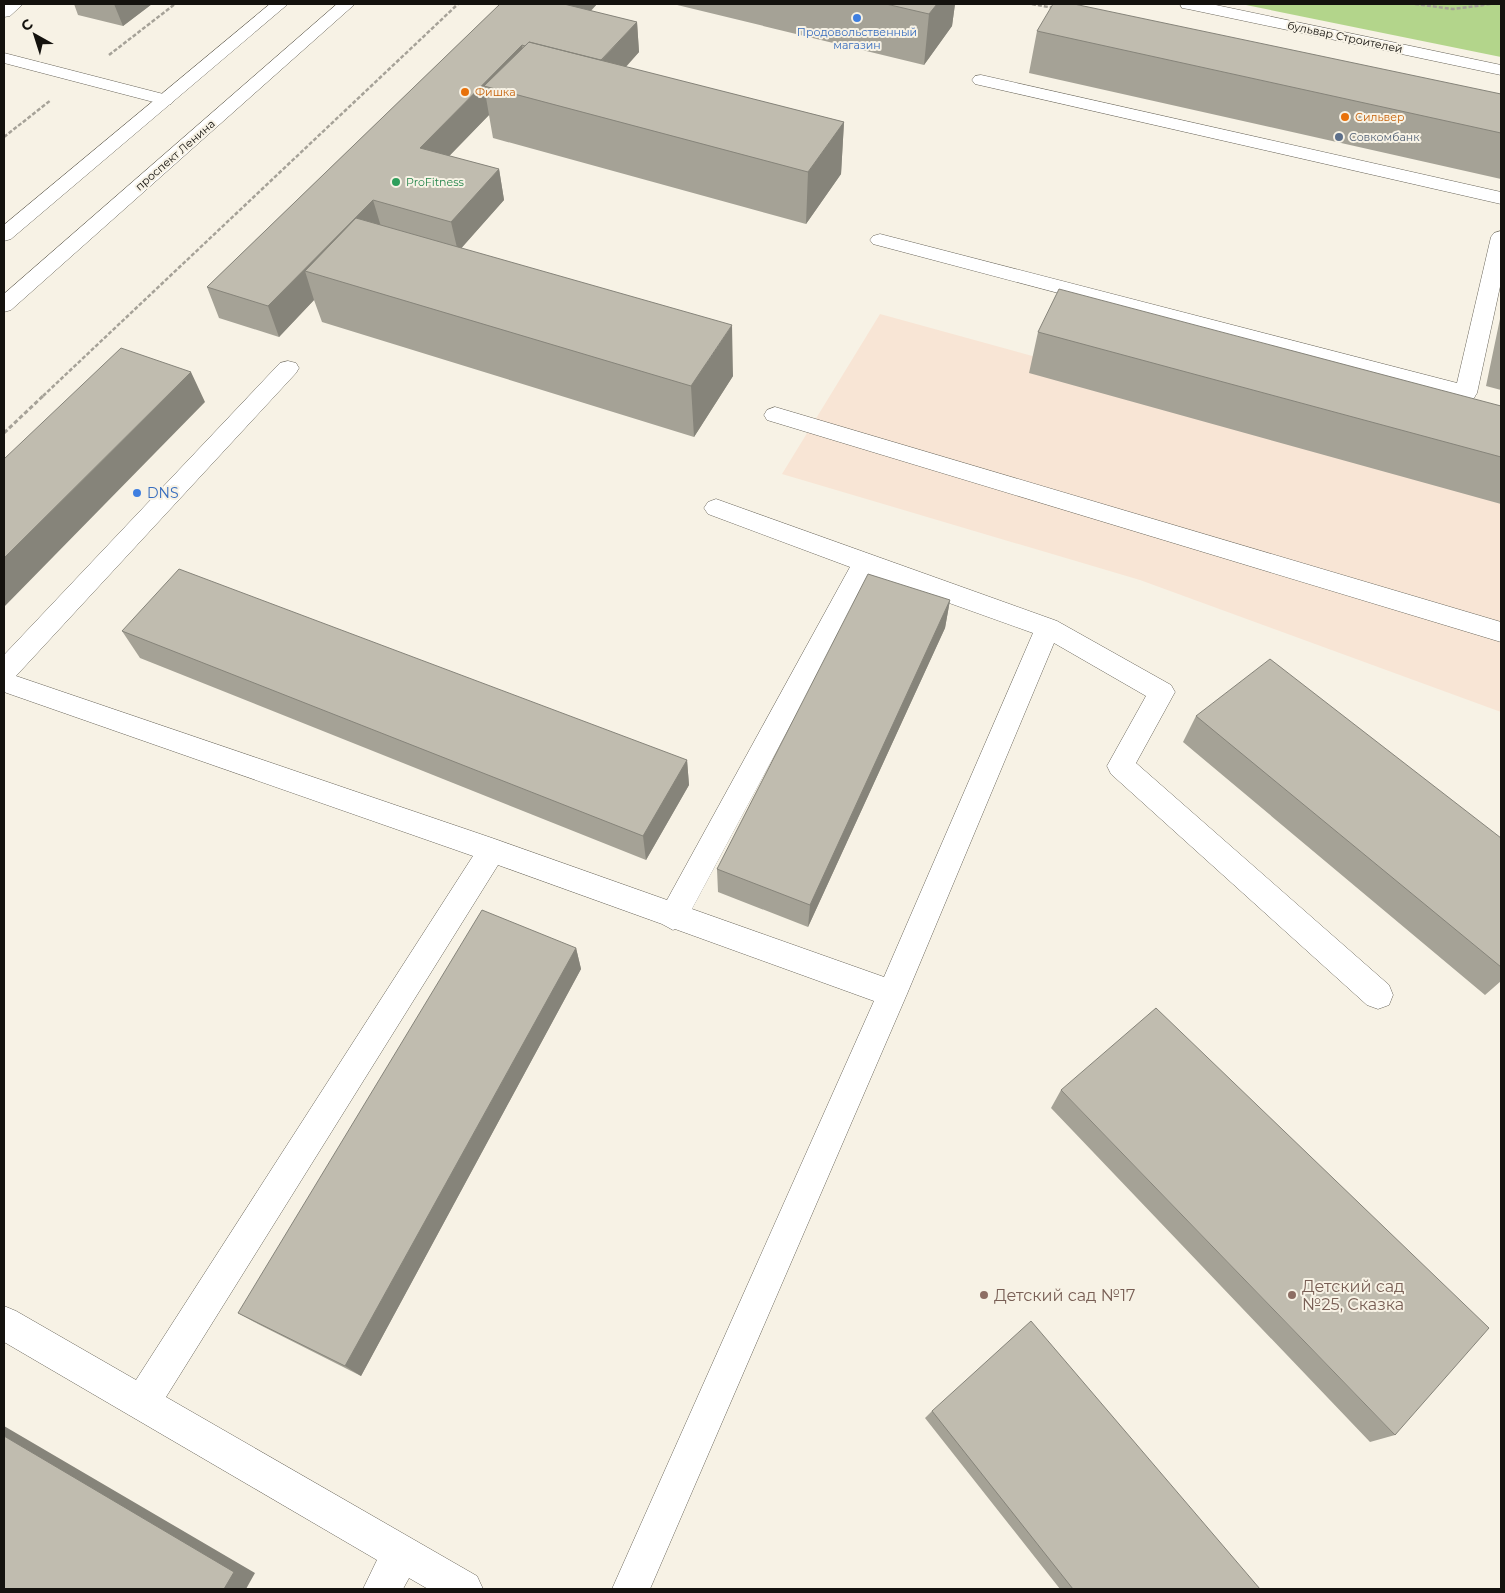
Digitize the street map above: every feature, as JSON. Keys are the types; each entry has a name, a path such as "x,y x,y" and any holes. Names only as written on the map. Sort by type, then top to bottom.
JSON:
{"main road":[{"path":"4,12 14,4"},
{"path":"4,235 280,4"},
{"name":"проспект Ленина","path":"4,305 347,4"},
{"name":"бульвар Строителей","path":"1188,4 1501,70"},
{"path":"4,58 165,100"},
{"path":"981,80 1501,198"},
{"path":"880,240 1466,393 1501,237"},
{"path":"4,672 288,368"},
{"path":"775,415 1501,632"},
{"path":"716,508 1048,628 1162,692 1121,766 1378,995"},
{"path":"673,917 865,563"},
{"path":"631,1589 892,994 1048,628"},
{"path":"4,682 492,850 673,917 892,994"},
{"path":"142,1403 492,850"},
{"path":"4,1323 464,1589"},
{"path":"382,1589 401,1554"}],"path":[{"path":"4,433 458,4"},
{"path":"1032,4 1062,10"},
{"path":"1415,4 1430,8 1457,9 1491,4"}],"shaded area":[{"path":"880,314 1501,485 1501,712 1140,580 782,474"}],"green space":[{"path":"1241,4 1501,4 1501,57"}],"building":[{"path":"500,4 564,4 637,22 601,60 529,42 525,46 522,45 420,148 499,169 451,222 373,200 268,306 207,287"},
{"path":"886,4 937,4 929,14"},
{"path":"1053,4 1074,4 1501,94 1501,133 1037,31"},
{"path":"529,42 844,122 808,172 484,86"},
{"path":"356,218 732,325 691,386 305,271"},
{"path":"1059,289 1501,406 1501,457 1038,332"},
{"path":"121,348 191,372 4,558 4,459"},
{"path":"179,569 687,760 643,836 122,631"},
{"path":"868,574 950,600 810,905 717,869"},
{"path":"1270,659 1501,838 1501,967 1196,716"},
{"path":"482,910 576,948 345,1366 238,1313"},
{"path":"1156,1008 1489,1328 1395,1435 1061,1090"},
{"path":"1031,1321 1260,1589 1073,1589 932,1411"},
{"path":"4,1436 234,1572 224,1589 4,1589"}],"place":[{"name":"Продовольственный магазин","path":"857,18"},
{"name":"Фишка","path":"465,92"},
{"name":"Сильвер","path":"1345,117"},
{"name":"Совкомбанк","path":"1339,137"},
{"name":"ProFitness","path":"396,182"},
{"name":"DNS","path":"137,493"},
{"name":"Детский сад №17","path":"984,1295"},
{"name":"Детский сад №25, Сказка","path":"1292,1295"}]}
